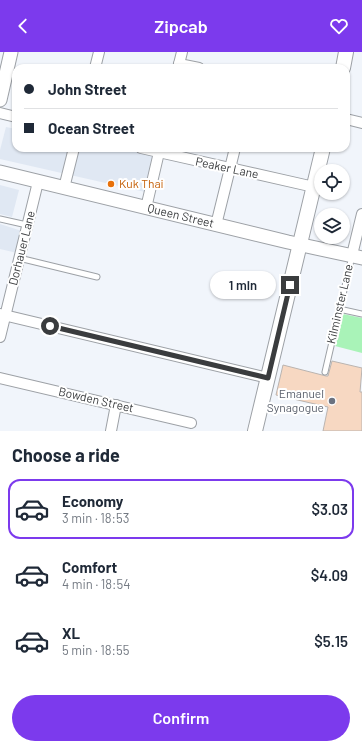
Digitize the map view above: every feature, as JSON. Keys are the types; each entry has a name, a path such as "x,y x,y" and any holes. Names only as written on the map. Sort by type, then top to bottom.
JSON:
{"main road":[{"path":"344,64 346,52"},
{"path":"319,164 322,152"},
{"path":"255,431 314,187"}],"street":[{"path":"95,64 99,52"},
{"path":"179,64 182,52"},
{"path":"0,100 7,55"},
{"path":"0,114 12,116"},
{"path":"350,120 362,123"},
{"path":"64,188 73,152"},
{"path":"146,208 159,152"},
{"name":"Peaker Lane","path":"167,152 314,187"},
{"path":"216,225 234,152"},
{"name":"Queen Street","path":"0,172 300,245 357,256"},
{"name":"Dorhauer Lane","path":"0,337 3,315 20,258 38,182"},
{"name":"Kilminster Lane","path":"357,256 362,214"},
{"path":"3,315 268,378"},
{"name":"Bowden Street","path":"0,378 191,424"},
{"path":"111,431 116,405"}],"lane":[{"path":"0,219 27,225"},
{"name":"Kilminster Lane","path":"325,372 339,309 357,256"},
{"path":"20,258 97,277"},
{"path":"339,309 362,314"}],"shaded area":[{"path":"6,127 12,128 12,152 154,153 145,192 0,159 0,150"},
{"path":"0,185 19,190 12,217 0,214"},
{"path":"0,224 22,231 17,253 0,249"}],"green space":[{"path":"343,314 362,318 362,353 335,346"}],"building":[{"name":"Emanuel Synagogue","path":"332,361 362,368 360,392 362,392 362,431 323,431 328,407 276,395 283,365 328,376"}],"place":[{"name":"Kuk Thai","path":"111,184"},
{"name":"Emanuel Synagogue","path":"332,401"}],"route":[{"path":"50,326 268,378 290,285"}]}
